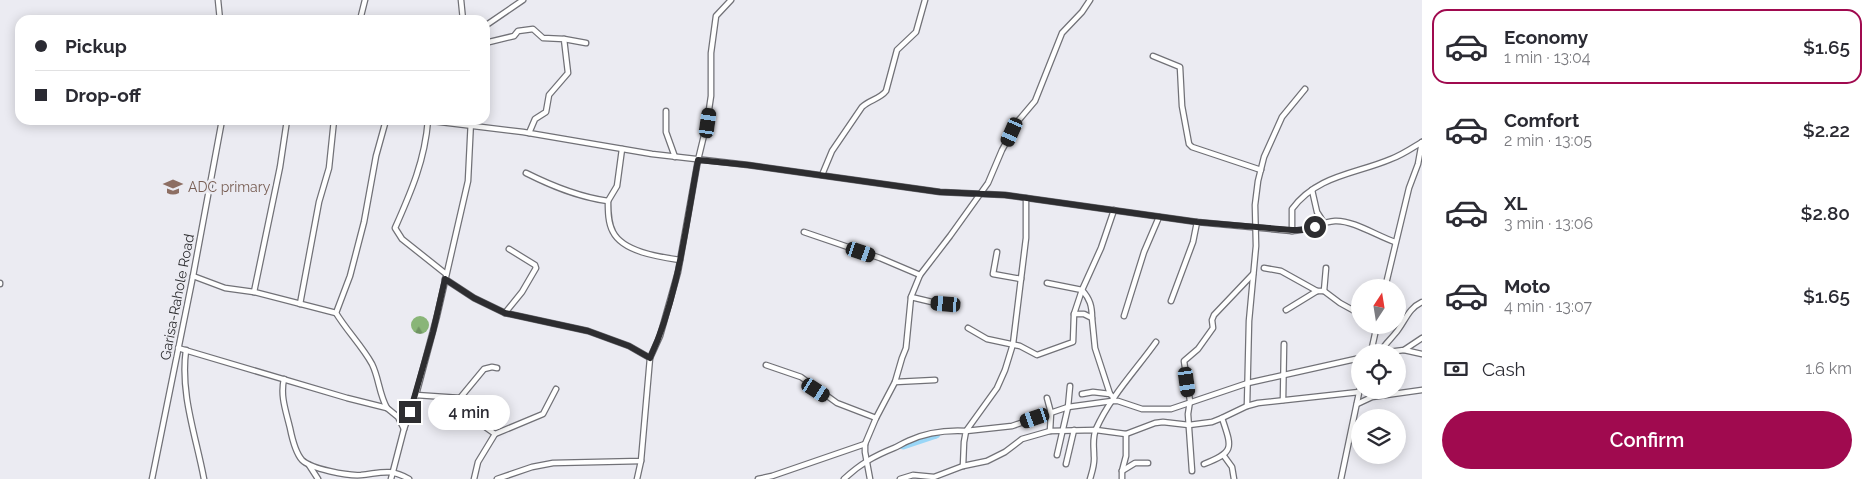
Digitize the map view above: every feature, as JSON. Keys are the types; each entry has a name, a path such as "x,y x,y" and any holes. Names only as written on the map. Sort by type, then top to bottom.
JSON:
{"street":[{"path":"218,0 220,15"},
{"path":"361,15 365,0"},
{"path":"461,0 463,15"},
{"path":"490,23 523,0"},
{"path":"637,479 641,461 650,358 660,336 680,260 698,160 709,113 711,53 716,16 731,0"},
{"path":"822,175 832,151 862,107 886,91 897,50 916,32 925,0"},
{"path":"870,479 864,452 865,444 894,382 906,348 911,297 920,275 988,183 1002,150 1018,121 1035,101 1062,34 1090,0"},
{"path":"490,42 514,36 518,31 533,29 543,38 586,43"},
{"path":"529,133 536,119 546,112 549,95 568,73 564,39"},
{"path":"1154,56 1180,68 1182,106 1189,144 1192,147 1261,170"},
{"path":"1247,406 1256,246 1255,205 1261,170 1264,157 1282,117 1305,89"},
{"path":"666,111 666,132 675,157"},
{"name":"Garisa-Rahole Road","path":"152,479 221,125"},
{"path":"254,292 280,167 286,125"},
{"path":"300,304 319,202 329,168 333,125"},
{"path":"336,313 350,276 364,222 376,156 385,125"},
{"path":"426,125 426,143 413,187 396,228 402,239 446,277 474,298 505,313 588,331 629,346 650,358"},
{"path":"391,479 404,429 416,395 468,181 471,125"},
{"path":"483,125 675,157 940,192 979,193 1026,198 1197,222 1255,228 1304,230 1324,223 1341,221 1361,227 1395,242"},
{"path":"1292,230 1292,210 1312,190 1330,180 1390,160 1422,141"},
{"path":"1387,279 1411,179 1418,164 1422,141"},
{"path":"622,149 617,186 608,201 610,224 617,238 640,252 656,257 680,260"},
{"path":"526,173 554,187 580,196 608,201"},
{"path":"1312,190 1317,212 1324,223"},
{"path":"964,466 966,431 997,388 1013,344 1026,238 1026,198"},
{"path":"968,328 987,339 1013,344 1037,355 1069,345 1074,340 1074,314 1082,290 1101,248 1114,210"},
{"path":"1124,316 1144,252 1159,217"},
{"path":"1171,301 1193,242 1197,222"},
{"path":"804,232 880,258 920,275"},
{"path":"505,313 522,292 536,268 535,265 509,249"},
{"path":"997,252 993,274 1021,279"},
{"path":"1264,268 1281,271 1317,292"},
{"path":"1324,291 1326,268"},
{"path":"1192,471 1188,414 1190,401 1184,361 1198,349 1213,328 1212,320 1214,315 1253,274"},
{"path":"193,276 225,288 254,292 336,313 372,366 377,376 381,396 387,408 398,417 404,429"},
{"path":"1047,283 1082,290 1089,298 1092,306 1095,348 1112,398"},
{"path":"1286,310 1317,292 1324,291 1351,309"},
{"path":"911,297 936,304 956,305"},
{"path":"1386,344 1405,321 1414,306 1422,302"},
{"path":"1074,314 1084,314 1092,318"},
{"path":"1406,349 1422,338"},
{"path":"1090,479 1094,464 1092,444 1096,430 1112,398 1156,342"},
{"path":"1283,400 1284,344"},
{"path":"178,348 387,408"},
{"path":"186,350 184,369 185,394 204,479"},
{"path":"1406,350 1422,354"},
{"path":"1082,394 1093,392 1142,409 1172,409 1190,401 1248,383 1351,360"},
{"path":"766,365 801,377 816,390 837,403 876,418"},
{"path":"460,398 484,368 492,366 497,368"},
{"path":"284,379 282,394 291,436 299,456 309,465 318,479"},
{"path":"894,382 935,380"},
{"path":"1056,455 1068,408 1070,386"},
{"path":"474,479 478,462 494,434 543,414 556,389"},
{"path":"1357,404 1372,397 1422,390"},
{"path":"900,479 914,475 935,478 964,466 987,461 1005,452 1022,439 1050,431 1096,430 1126,434 1155,423 1189,425 1222,418 1247,406 1351,391"},
{"path":"416,395 460,398 478,422 494,434"},
{"path":"1047,398 1051,413 1050,431"},
{"path":"844,479 866,460 913,439 949,431 1012,426 1068,408 1112,398"},
{"path":"1341,479 1358,399"},
{"path":"1204,464 1224,456 1229,448 1222,418"},
{"path":"1066,464 1074,430"},
{"path":"1122,479 1126,456 1126,434"},
{"path":"758,479 772,476 865,444"},
{"path":"1224,456 1232,467 1234,479"},
{"path":"497,479 515,476 532,467 553,463 641,461"},
{"path":"1122,471 1136,463 1148,463"},
{"path":"309,465 352,475 393,472 409,479"}],"green space":[{"path":"416,316 424,316 429,321 427,332 416,334 411,329 411,321"}],"waterway":[{"path":"903,445 936,434"}],"place":[{"name":"ADC primary","path":"173,187"}],"route":[{"path":"410,412 433,332 445,279 474,298 505,313 588,331 629,346 650,358 660,336 678,272 698,160 748,165 940,192 1005,195 1197,222 1292,230 1304,230 1315,227"}]}
